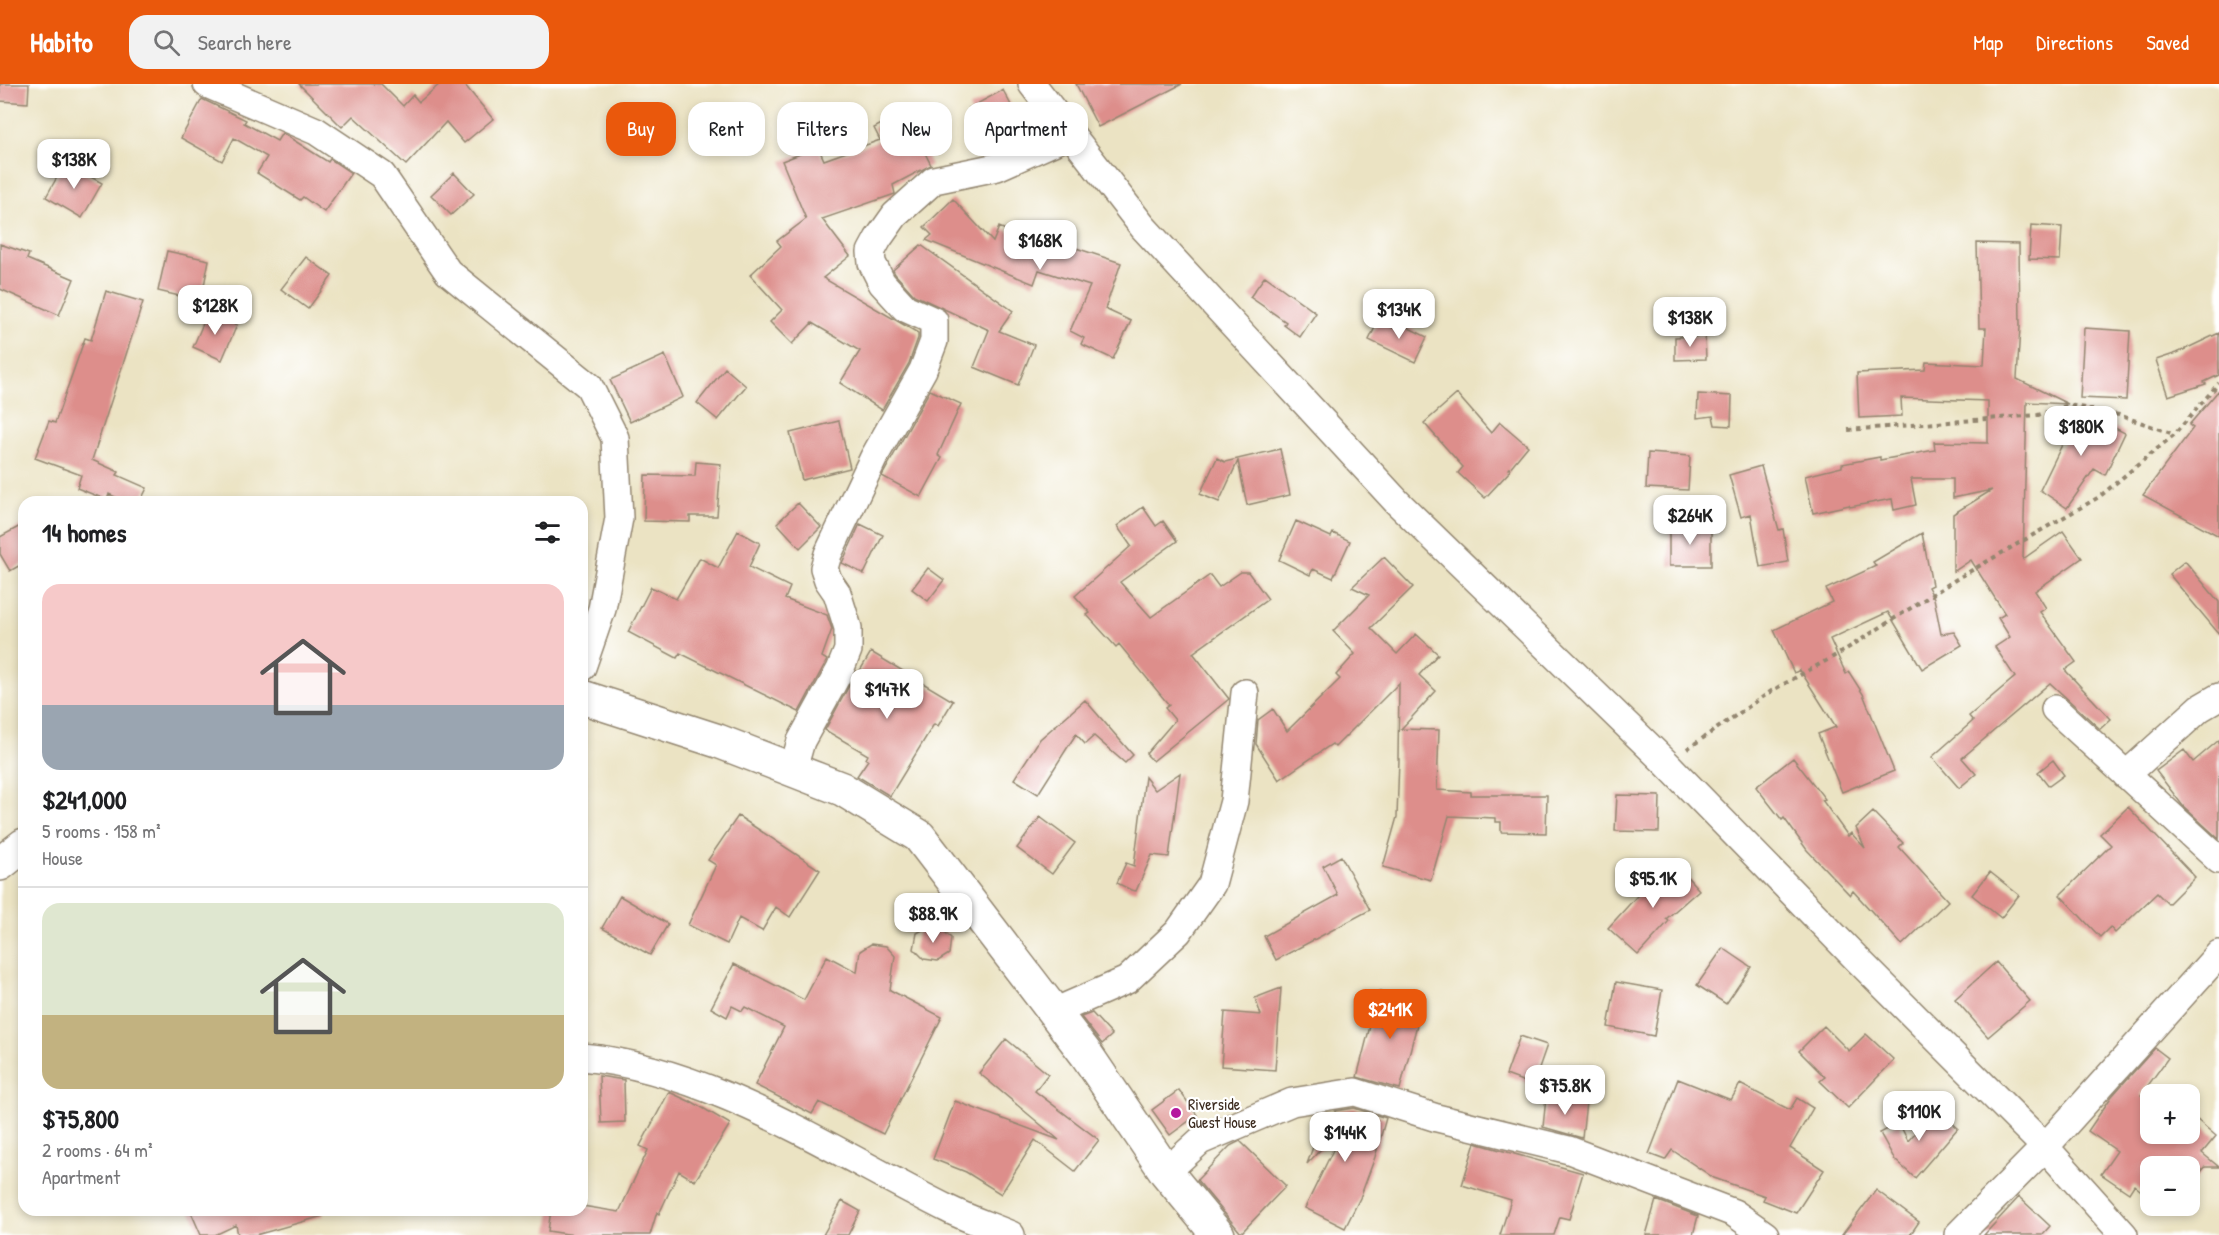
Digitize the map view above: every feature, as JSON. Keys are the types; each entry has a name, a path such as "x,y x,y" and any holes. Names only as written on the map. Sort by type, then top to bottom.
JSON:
{"street":[{"path":"207,84 316,131 382,174 448,272 589,386 615,438 619,518 602,609 588,650"},
{"path":"1032,84 1046,102"},
{"path":"793,769 801,741 840,670 848,650 848,628 837,592 824,568 828,554 874,457 923,370 934,341 934,321 905,308 882,283 872,263 871,252 895,215 934,180 997,167 1022,156"},
{"path":"1088,156 1143,226 1397,502 1666,763 2045,1147 2124,1235"},
{"path":"1054,1012 1127,980 1178,932 1212,884 1234,801 1245,693"},
{"path":"2126,775 2200,708 2219,697"},
{"path":"588,699 718,741 842,789 919,836 1086,1054 1166,1172 1218,1235"},
{"path":"2055,709 2219,860"},
{"path":"0,864 18,850"},
{"path":"1958,1235 2045,1147 2219,954"},
{"path":"588,1058 686,1080 815,1138 949,1210 1011,1235"},
{"path":"1166,1172 1200,1141 1292,1102 1355,1092 1437,1118 1569,1150 1734,1213 1764,1235"}],"path":[{"path":"1666,763 1773,690 1840,654 1955,580 2099,497 2175,434 2219,383"},
{"path":"1848,430 2038,415 2068,405 2119,415 2175,434"}],"building":[{"path":"0,84 29,84 28,103 0,101"},
{"path":"299,84 381,84 403,106 413,95 419,102 440,84 464,84 493,119 464,143 446,122 406,165 353,116 342,127"},
{"path":"1076,84 1182,84 1098,127 1088,107 1088,102 1085,102"},
{"path":"1003,90 1009,102 980,102"},
{"path":"202,99 246,120 244,123 277,141 282,133 328,162 330,159 351,173 324,212 303,197 300,200 257,173 267,157 234,138 222,161 181,138"},
{"path":"880,125 880,140 874,128"},
{"path":"880,140 880,156 926,156 931,165 893,185 895,194 822,219 850,256 823,278 918,333 909,363 882,410 840,383 860,351 812,323 792,344 770,322 782,310 750,275 781,246 777,241 806,219 782,161 795,156 822,156 824,160 835,156 868,156 868,144"},
{"path":"65,163 102,183 82,218 46,197"},
{"path":"454,173 474,194 451,215 431,195"},
{"path":"953,199 993,242 999,227 1058,252 1061,243 1121,263 1105,309 1131,321 1113,359 1081,344 1084,338 1070,331 1090,286 1039,270 1034,284 926,240 932,235 924,227"},
{"path":"2031,225 2062,227 2060,260 2029,259"},
{"path":"1977,243 2019,244 2020,327 2017,379 2068,404 2027,402 2023,559 2063,531 2082,558 2035,591 2046,608 2040,612 2076,662 2065,670 2111,719 2100,729 2050,683 1962,758 1976,774 1959,788 1932,757 1973,721 1969,716 2015,677 1995,647 2010,637 1998,618 2005,614 1971,560 1953,572 1953,514 1992,490 1953,498 1953,479 1911,479 1916,505 1894,510 1892,499 1813,513 1805,476 1842,467 1842,464 1935,450 1934,442 1988,443 1988,401 1901,398 1902,416 1859,418 1857,373 1925,370 1926,362 1984,365 1986,328 1979,328"},
{"path":"0,244 29,254 27,259 74,279 59,315 0,289"},
{"path":"921,245 1013,311 999,331 1034,345 1018,385 974,367 989,330 914,295 895,274 893,270"},
{"path":"167,251 209,260 201,301 158,291"},
{"path":"306,257 332,276 308,309 281,289"},
{"path":"1265,276 1316,313 1300,337 1284,325 1286,322 1250,297"},
{"path":"106,291 143,302 92,460 119,472 117,475 147,488 143,496 109,494 108,496 97,496 77,488 81,475 35,458 49,421 55,423 85,338 91,340"},
{"path":"208,312 237,325 222,360 193,347"},
{"path":"1378,321 1402,332 1405,326 1427,337 1415,362 1369,340"},
{"path":"2084,328 2130,331 2126,400 2080,398"},
{"path":"2219,333 2219,375 2204,382 2206,384 2168,396 2156,360 2177,353"},
{"path":"1705,336 1706,359 1675,360 1675,337"},
{"path":"665,355 683,397 630,422 610,380"},
{"path":"725,368 746,386 718,420 697,403"},
{"path":"930,390 961,404 938,455 942,458 921,497 882,476"},
{"path":"2219,390 2219,536 2143,495 2193,428 2189,425"},
{"path":"1457,394 1491,433 1500,422 1528,446 1509,469 1510,471 1485,498 1458,473 1463,467 1424,423"},
{"path":"1698,394 1732,396 1731,426 1715,425 1713,416 1697,418"},
{"path":"2079,410 2125,433 2105,475 2094,469 2067,508 2040,490"},
{"path":"839,421 850,468 802,480 790,433"},
{"path":"1280,449 1290,495 1247,505 1238,461 1219,502 1200,494 1217,458 1225,462"},
{"path":"1648,453 1690,456 1688,490 1646,488"},
{"path":"696,462 721,464 717,516 690,516 690,522 644,521 645,475 695,476"},
{"path":"1761,466 1779,530 1783,529 1788,562 1760,567 1751,514 1741,517 1729,475"},
{"path":"798,503 821,527 800,548 777,523"},
{"path":"1143,507 1156,526 1163,521 1177,541 1120,582 1151,617 1210,575 1219,587 1241,572 1248,572 1268,599 1193,653 1229,699 1153,761 1146,754 1175,720 1165,708 1169,705 1119,644 1116,647 1087,615 1090,613 1075,596 1131,546 1117,526"},
{"path":"1296,521 1331,537 1333,533 1350,541 1333,578 1313,569 1310,575 1279,560"},
{"path":"860,524 883,535 864,574 842,563"},
{"path":"1669,526 1711,526 1711,566 1669,566"},
{"path":"18,527 18,566 10,571 0,554 0,537"},
{"path":"738,531 760,543 749,567 790,587 785,599 827,615 832,629 822,657 827,660 799,712 680,653 677,658 628,632 651,587 676,599 700,558 718,568"},
{"path":"1922,533 1932,585 1928,587 1934,598 1941,634 1954,632 1962,645 1922,669 1888,612 1830,639 1846,674 1849,672 1863,694 1894,771 1842,792 1818,734 1836,727 1800,670 1794,673 1774,630 1832,602 1826,589 1876,566 1873,562"},
{"path":"1384,557 1413,587 1371,628 1397,654 1416,634 1438,654 1419,675 1436,691 1401,729 1439,730 1437,790 1471,792 1471,795 1547,795 1546,833 1501,832 1501,822 1495,822 1495,818 1449,816 1431,880 1383,867 1397,817 1399,683 1335,747 1332,744 1279,780 1256,744 1258,720 1273,709 1287,731 1340,679 1336,675 1355,654 1333,631 1369,595 1352,587"},
{"path":"2185,561 2219,602 2219,634 2169,574"},
{"path":"928,568 944,580 928,601 912,589"},
{"path":"871,652 953,701 938,726 934,724 890,796 857,776 868,760 866,759 868,755 825,730 856,673 858,674"},
{"path":"1085,700 1133,755 1125,763 1094,736 1085,744 1076,734 1038,794 1014,779 1040,739"},
{"path":"2219,740 2219,839 2183,806 2156,771 2184,750 2193,762"},
{"path":"1793,758 1825,799 1822,800 1848,836 1851,833 1865,848 1856,828 1873,812 1903,843 1899,847 1948,901 1902,945 1853,891 1850,895 1807,850 1784,818 1782,820 1756,787"},
{"path":"2053,760 2064,775 2049,786 2038,772"},
{"path":"1180,773 1169,857 1152,855 1136,891 1131,890 1117,883 1126,863 1134,866 1145,777 1155,790"},
{"path":"1617,795 1660,796 1659,832 1615,831"},
{"path":"2128,807 2195,877 2168,904 2157,893 2115,933 2110,927 2100,937 2060,895 2111,845 2100,834"},
{"path":"738,816 820,870 790,917 776,907 762,931 739,918 727,944 688,925 716,865 708,860"},
{"path":"1040,817 1075,843 1052,874 1017,848"},
{"path":"1341,856 1370,910 1276,960 1264,936 1338,895 1323,866"},
{"path":"1674,862 1699,890 1666,919 1669,921 1638,955 1608,928 1637,896"},
{"path":"1990,872 2019,895 2001,918 1972,895"},
{"path":"620,896 668,924 650,955 602,928"},
{"path":"928,927 942,929 951,938 949,954 938,961 924,959 914,949 917,933"},
{"path":"871,944 886,946 895,956 890,990 942,1017 883,1134 819,1102 812,1114 755,1085 784,1027 745,1007 742,1011 732,1006 727,1017 711,1008 734,964 804,1000 827,956 857,972 860,951"},
{"path":"1723,948 1751,967 1726,1004 1697,985"},
{"path":"1996,962 2030,1001 1988,1037 1955,999"},
{"path":"1616,982 1662,990 1654,1036 1608,1027"},
{"path":"1281,988 1275,1070 1221,1066 1225,1012 1261,1015 1255,998"},
{"path":"1379,991 1423,1002 1400,1089 1357,1077"},
{"path":"1092,1013 1112,1035 1102,1044 1081,1017"},
{"path":"1824,1026 1849,1051 1866,1034 1894,1060 1848,1108 1820,1081 1825,1077 1799,1051"},
{"path":"1520,1036 1547,1045 1533,1085 1506,1075"},
{"path":"1006,1039 1048,1074 1035,1091 1099,1140 1075,1171 1035,1140 1001,1194 966,1172 933,1159 955,1101 1059,1140 979,1073"},
{"path":"2155,1048 2168,1058 2149,1084 2140,1084 2140,1144 2200,1144 2200,1122 2216,1136 2202,1153 2219,1167 2205,1167 2200,1173 2200,1156 2140,1156 2140,1190 2134,1185 2129,1193 2101,1174 2117,1151 2088,1131 2112,1096"},
{"path":"599,1076 624,1080 625,1122 601,1123"},
{"path":"1678,1079 1731,1100 1740,1084 1790,1110 1797,1098 1813,1108 1790,1148 1824,1170 1796,1213 1763,1200 1765,1196 1714,1178 1672,1150 1665,1160 1649,1154"},
{"path":"1179,1090 1197,1115 1170,1135 1152,1110"},
{"path":"669,1092 691,1101 730,1124 695,1181 679,1171 659,1214 657,1212 650,1235 574,1235 548,1231 550,1216 588,1216 588,1207 619,1212 648,1150 640,1146"},
{"path":"1546,1098 1586,1102 1582,1138 1543,1127"},
{"path":"1354,1108 1386,1118 1360,1198 1345,1228 1305,1208 1347,1121 1307,1164 1325,1113"},
{"path":"1936,1109 1958,1128 1915,1178 1895,1160 1880,1133 1899,1123 1908,1141"},
{"path":"1240,1141 1286,1186 1241,1233 1197,1180 1230,1146"},
{"path":"1475,1143 1583,1173 1569,1219 1560,1217 1554,1235 1500,1235 1511,1200 1462,1185"},
{"path":"1876,1190 1919,1222 1910,1235 1842,1235"},
{"path":"2019,1197 2050,1226 2042,1235 1984,1235"},
{"path":"1656,1200 1698,1216 1693,1235 1646,1235"},
{"path":"842,1201 860,1211 848,1235 823,1235"},
{"path":"193,1216 323,1216 256,1235 238,1235 236,1225 215,1235 201,1235"}],"place":[{"name":"Riverside Guest House","path":"1176,1113"}]}
